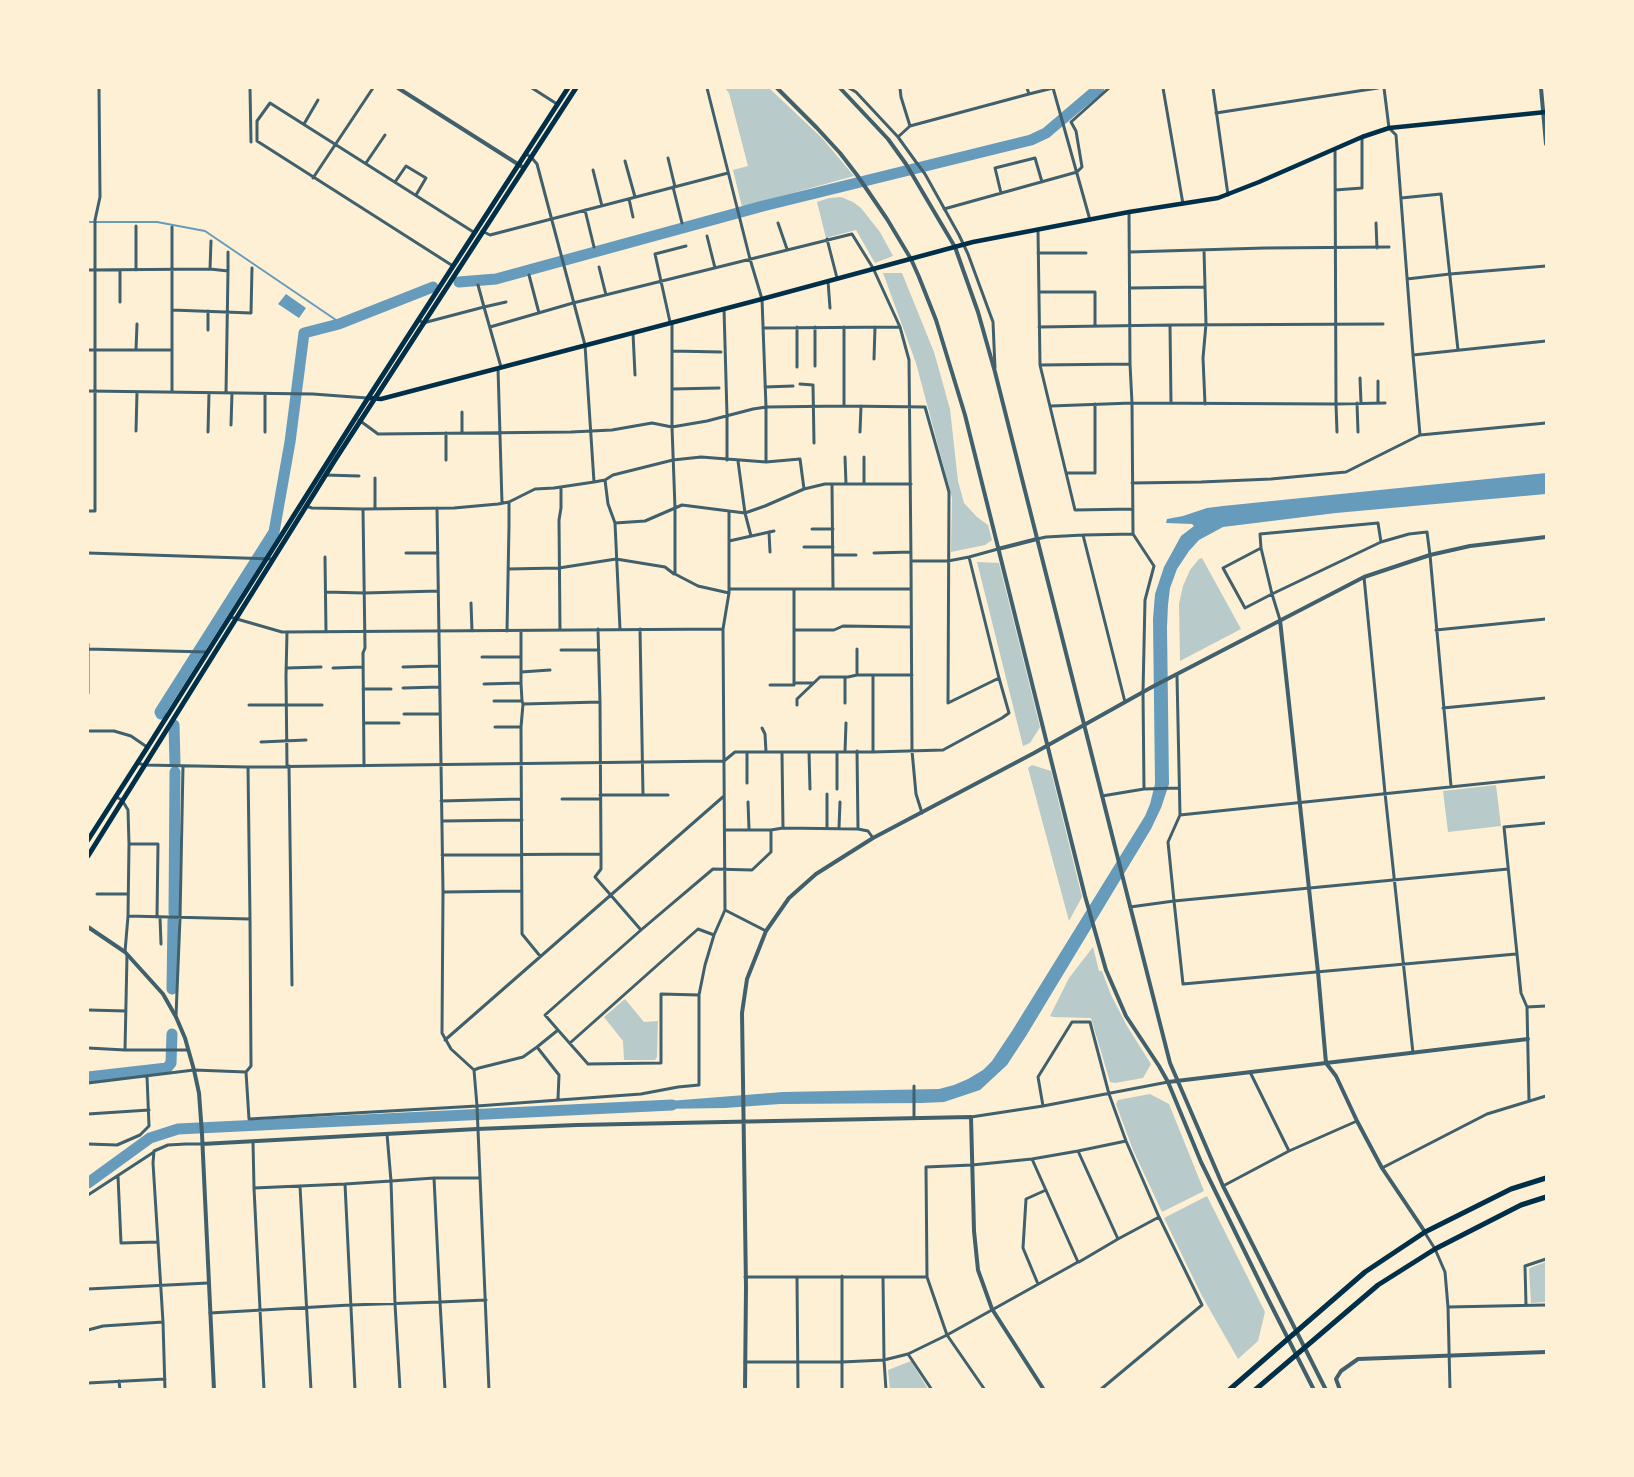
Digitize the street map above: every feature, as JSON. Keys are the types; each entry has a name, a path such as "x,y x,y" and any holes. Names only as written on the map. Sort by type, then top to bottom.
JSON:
{"main road":[{"path":"529,156 568,88"},
{"path":"88,856 323,474 358,419 374,399 479,231 576,88"},
{"path":"368,398 380,399 762,299 963,244 1129,212 1218,198 1362,137 1389,128 1545,112"},
{"path":"358,419 368,398 421,322 453,267 479,231"},
{"path":"88,840 208,652 233,618"},
{"path":"1228,1390 1365,1272 1425,1232 1511,1189 1546,1178"},
{"path":"1255,1390 1378,1286 1435,1249 1521,1205 1546,1197"}],"street":[{"path":"88,511 95,511 95,270 96,222 100,197 99,88"},
{"path":"250,88 251,142"},
{"path":"314,178 373,88"},
{"path":"398,88 521,167"},
{"path":"532,88 558,104"},
{"path":"707,88 750,259 762,299 766,462"},
{"path":"777,88 840,153 870,192 911,259 936,320 955,380 1096,939 1106,970 1126,1016 1168,1082 1201,1162 1314,1390"},
{"path":"840,88 888,139 906,164 954,247 978,312 995,372 1170,1063 1223,1186 1326,1390"},
{"path":"849,88 856,92 898,138 925,174 963,244 993,322 995,372"},
{"path":"900,88 910,126"},
{"path":"1027,88 1029,94"},
{"path":"898,138 910,126 1053,88 1090,220"},
{"path":"944,209 1077,172 1082,167 1076,131 1071,122 1109,88"},
{"path":"1163,88 1183,204"},
{"path":"1213,88 1228,195"},
{"path":"1216,113 1378,88"},
{"path":"1384,88 1389,128 1396,135 1420,435"},
{"path":"1541,88 1545,112 1546,144"},
{"path":"304,124 318,100"},
{"path":"453,267 257,141 257,120 270,103 416,195 479,231 490,235 728,173"},
{"path":"366,163 384,135"},
{"path":"1335,190 1362,188 1362,137"},
{"path":"1335,149 1337,432"},
{"path":"529,156 537,164 585,345 594,482"},
{"path":"668,158 682,223"},
{"path":"1001,193 995,168 1035,158 1042,182"},
{"path":"625,161 635,197"},
{"path":"395,182 406,166 426,178 416,195"},
{"path":"593,170 602,206"},
{"path":"1400,198 1442,194 1458,350"},
{"path":"628,199 634,217"},
{"path":"585,210 594,247"},
{"path":"1129,212 1133,534 1154,566 1145,600 1143,692 1144,789"},
{"path":"778,223 787,249"},
{"path":"1376,224 1377,248"},
{"path":"136,226 136,270"},
{"path":"172,227 172,392"},
{"path":"1038,230 1040,365 1075,510 1133,509"},
{"path":"490,327 573,303 852,234 873,268 900,327 908,360 912,561 912,751 916,794 922,812"},
{"path":"707,236 715,268"},
{"path":"827,239 837,278"},
{"path":"210,269 211,241"},
{"path":"675,574 671,322 655,254 686,246"},
{"path":"1130,252 1389,247"},
{"path":"1204,250 1206,324 1203,358 1205,404"},
{"path":"226,393 228,252"},
{"path":"1038,253 1086,253"},
{"path":"1408,279 1546,266"},
{"path":"599,267 606,295"},
{"path":"172,310 251,312 252,268"},
{"path":"88,270 210,269 228,271"},
{"path":"120,270 120,302"},
{"path":"529,275 539,313"},
{"path":"828,281 830,308"},
{"path":"478,285 499,368 502,503"},
{"path":"1130,288 1205,287"},
{"path":"1038,292 1094,292 1095,326"},
{"path":"421,322 506,302"},
{"path":"724,309 727,460"},
{"path":"208,311 208,330"},
{"path":"136,350 137,324"},
{"path":"1039,328 1206,324 1383,324"},
{"path":"1170,325 1171,404"},
{"path":"815,327 815,366"},
{"path":"844,327 844,406"},
{"path":"874,359 875,327"},
{"path":"763,328 900,327"},
{"path":"797,328 797,367"},
{"path":"634,332 635,375"},
{"path":"1413,354 1546,341"},
{"path":"88,350 172,350"},
{"path":"672,351 721,352"},
{"path":"1040,365 1130,364"},
{"path":"1358,432 1360,378"},
{"path":"1378,381 1378,403"},
{"path":"800,384 813,385 814,443"},
{"path":"765,387 793,386"},
{"path":"672,389 720,388"},
{"path":"88,391 300,394 368,398"},
{"path":"136,431 137,392"},
{"path":"208,432 209,393"},
{"path":"231,425 232,394"},
{"path":"265,394 265,432"},
{"path":"1050,406 1132,403 1336,404 1385,402"},
{"path":"1066,473 1096,473 1095,404"},
{"path":"860,432 861,406"},
{"path":"358,419 378,434 590,431 612,430 652,423 672,427 766,407 925,407 949,492 948,703 998,678"},
{"path":"462,412 462,432"},
{"path":"1132,482 1271,479 1346,472 1420,435 1546,423"},
{"path":"446,433 446,460"},
{"path":"304,505 312,508 375,509 437,508 498,504 508,502 535,489 605,480 613,474 673,460 701,457 766,462 800,459 804,489"},
{"path":"845,457 846,484"},
{"path":"864,457 864,484"},
{"path":"738,461 745,513 751,536"},
{"path":"323,474 360,476"},
{"path":"375,478 375,509"},
{"path":"605,480 608,504 615,523 620,629"},
{"path":"615,523 645,521 682,505 745,513 804,489 824,484 911,484"},
{"path":"832,484 833,589"},
{"path":"560,630 558,520 562,508 561,487"},
{"path":"507,631 510,526 508,502"},
{"path":"437,508 442,821 442,1033 451,1049 474,1070 489,1390"},
{"path":"363,509 364,766"},
{"path":"248,767 251,1066 246,1072 249,1119 477,1106 641,1094 678,1087 699,1086 699,995 704,965 714,934 725,910 722,628 729,591 729,511"},
{"path":"1381,542 1378,523 1260,534 1272,594 1280,620 1326,1063 1336,1076 1382,1168 1425,1232 1445,1272 1448,1307 1450,1390"},
{"path":"812,529 832,529"},
{"path":"729,541 774,530"},
{"path":"769,532 770,552"},
{"path":"1262,548 1223,568 1245,608 1381,542 1409,534 1426,532 1430,555 1451,786"},
{"path":"912,561 948,561 1046,537 1133,534"},
{"path":"1083,535 1125,702"},
{"path":"745,1390 746,1278 742,1122 742,1013 747,980 766,931 789,898 816,874 873,838 1048,745 1152,687 1364,577 1430,555 1470,546 1546,537"},
{"path":"804,547 833,547"},
{"path":"874,553 911,552"},
{"path":"88,553 270,558"},
{"path":"406,553 438,553"},
{"path":"833,555 856,555"},
{"path":"325,557 326,632"},
{"path":"137,763 144,765 248,767 521,762 724,761 735,752 943,750 1009,713 998,678 969,557"},
{"path":"508,569 559,568 616,559 665,567 698,586 729,591 911,589"},
{"path":"1364,577 1413,1053"},
{"path":"794,589 794,683"},
{"path":"326,592 438,591"},
{"path":"470,603 472,631"},
{"path":"233,618 282,632 722,628"},
{"path":"1436,630 1546,619"},
{"path":"794,630 834,630 843,626 912,627"},
{"path":"598,629 602,854 601,869 595,877 641,930"},
{"path":"640,629 644,795"},
{"path":"521,631 522,934 540,956"},
{"path":"288,632 286,705 292,985"},
{"path":"88,644 88,694"},
{"path":"88,649 214,652"},
{"path":"857,649 857,675"},
{"path":"561,650 599,650"},
{"path":"482,657 521,657"},
{"path":"403,667 439,666"},
{"path":"287,668 321,667"},
{"path":"333,668 363,667"},
{"path":"521,672 550,670"},
{"path":"873,675 873,752"},
{"path":"797,705 797,698 820,677 912,675"},
{"path":"844,703 845,677"},
{"path":"1174,677 1179,734 1177,788 1180,815 1168,842 1182,984 1516,954"},
{"path":"484,684 521,683"},
{"path":"770,685 814,683"},
{"path":"403,688 440,687"},
{"path":"363,689 391,689"},
{"path":"1443,708 1546,698"},
{"path":"494,701 600,702"},
{"path":"249,705 322,705"},
{"path":"404,714 440,714"},
{"path":"364,724 399,723"},
{"path":"845,752 846,723"},
{"path":"495,727 521,727"},
{"path":"762,728 765,734 766,752"},
{"path":"88,731 114,731 131,736 148,748"},
{"path":"261,742 306,740"},
{"path":"857,751 858,829"},
{"path":"747,783 748,752"},
{"path":"782,752 783,828"},
{"path":"809,752 810,789"},
{"path":"837,752 837,789"},
{"path":"176,1017 183,766"},
{"path":"1180,815 1546,776"},
{"path":"1102,796 1144,789 1177,788"},
{"path":"827,794 827,828"},
{"path":"562,799 668,795"},
{"path":"116,796 122,800 128,810 130,844 125,1050"},
{"path":"445,1040 724,796"},
{"path":"441,801 521,799"},
{"path":"748,802 749,829"},
{"path":"839,828 840,802"},
{"path":"442,821 522,820"},
{"path":"1530,1100 1527,1006 1520,993 1504,828 1546,823"},
{"path":"725,830 771,830 783,828 858,829 868,831 873,838"},
{"path":"699,995 661,994 661,1063 588,1064 544,1015 713,869 752,870 771,852 771,830"},
{"path":"130,844 158,844 158,917 161,944"},
{"path":"442,855 602,854"},
{"path":"1130,906 1508,869"},
{"path":"442,892 522,890"},
{"path":"97,894 128,894"},
{"path":"725,910 766,931"},
{"path":"128,916 250,919"},
{"path":"88,927 126,953 163,994 176,1017 194,1070 199,1093 202,1134 214,1390"},
{"path":"570,1043 698,930 714,934"},
{"path":"1527,1006 1546,1006"},
{"path":"88,1010 126,1011"},
{"path":"1042,1106 1038,1077 1072,1022 1090,1022 1109,1094 1126,1141 1159,1217 1202,1305 1100,1390"},
{"path":"474,1070 524,1057 558,1030"},
{"path":"88,1195 154,1151 168,1145 587,1125 971,1118 1168,1082 1528,1039"},
{"path":"88,1048 188,1050"},
{"path":"537,1048 559,1075 558,1099"},
{"path":"88,1082 194,1070 246,1072"},
{"path":"1250,1072 1289,1151"},
{"path":"88,1144 117,1145 140,1135 149,1126 147,1076"},
{"path":"914,1086 914,1119"},
{"path":"1382,1168 1487,1114 1546,1096"},
{"path":"88,1114 149,1110"},
{"path":"971,1118 974,1232 978,1270 992,1309 1044,1390"},
{"path":"1223,1186 1289,1151 1357,1121"},
{"path":"387,1134 391,1181 400,1390"},
{"path":"985,1390 947,1335 926,1277 926,1166 972,1166 1032,1159 1126,1141"},
{"path":"253,1142 264,1390"},
{"path":"154,1151 153,1163 166,1390"},
{"path":"1078,1151 1118,1238"},
{"path":"1032,1159 1078,1262"},
{"path":"118,1176 121,1243 158,1242"},
{"path":"254,1188 434,1178 480,1178"},
{"path":"434,1178 445,1390"},
{"path":"345,1184 355,1390"},
{"path":"300,1186 311,1390"},
{"path":"1038,1284 1023,1248 1026,1198 1046,1190"},
{"path":"745,1362 884,1360 908,1354 947,1335 1118,1238 1159,1217"},
{"path":"1526,1305 1525,1266 1546,1259"},
{"path":"842,1276 842,1390"},
{"path":"797,1277 798,1390"},
{"path":"883,1277 886,1390"},
{"path":"746,1278 926,1277"},
{"path":"88,1289 208,1283"},
{"path":"209,1313 486,1300"},
{"path":"1448,1307 1546,1305"},
{"path":"88,1330 103,1326 163,1322"},
{"path":"1340,1390 1336,1379 1340,1371 1358,1359 1546,1352"},
{"path":"908,1354 932,1390"},
{"path":"88,1383 165,1379"},
{"path":"119,1381 120,1390"}],"shaded area":[{"path":"725,88 769,88 822,138 854,176 742,207 733,170 748,166 729,93"},
{"path":"841,197 861,208 880,232 893,256 875,263 856,230 826,238 817,202"},
{"path":"883,273 902,273 934,352 950,409 958,481 964,503 977,517 988,525 992,540 985,545 951,552 952,498 916,363"},
{"path":"1202,558 1241,629 1180,661 1179,604 1183,586 1190,570"},
{"path":"977,562 999,563 1040,727 1030,743 1023,746"},
{"path":"1032,765 1051,771 1082,897 1069,921 1028,768"},
{"path":"1496,785 1501,826 1448,832 1443,791"},
{"path":"1093,947 1099,971 1102,971 1111,995 1127,1026 1151,1064 1143,1078 1115,1083 1110,1082 1091,1018 1050,1016 1069,978"},
{"path":"625,999 644,1022 658,1021 657,1057 655,1060 624,1060 623,1041 604,1017"},
{"path":"1150,1094 1169,1104 1204,1191 1162,1212 1133,1150 1116,1104 1118,1100"},
{"path":"1207,1196 1265,1312 1258,1341 1238,1359 1202,1296 1164,1218"},
{"path":"1546,1262 1546,1302 1531,1303 1529,1269"},
{"path":"911,1361 928,1389 890,1389 888,1370"}],"water":[{"path":"286,294 306,308 299,318 278,304"},
{"path":"1546,473 1546,494 1336,513 1223,527 1199,540 1177,569 1170,588 1167,627 1169,784 1161,808 1151,829 1026,1036 1007,1065 980,1090 944,1102 780,1104 725,1108 657,1109 656,1102 783,1092 939,1089 968,1079 983,1070 992,1061 1145,816 1150,804 1155,784 1153,619 1155,594 1164,567 1181,536 1194,526 1192,524 1166,523 1167,519 1207,508 1223,506"}],"waterway":[{"path":"459,282 496,279 763,206 1031,140 1046,133 1099,88"},
{"path":"88,222 157,222 205,231 336,320 339,324"},
{"path":"161,714 160,712 274,532 290,442 304,333 339,324 433,287"},
{"path":"174,725 175,763"},
{"path":"174,913 175,772"},
{"path":"172,989 173,920"},
{"path":"88,1077 167,1068 171,1063 172,1034"},
{"path":"88,1183 150,1138 178,1129 672,1105"}]}
